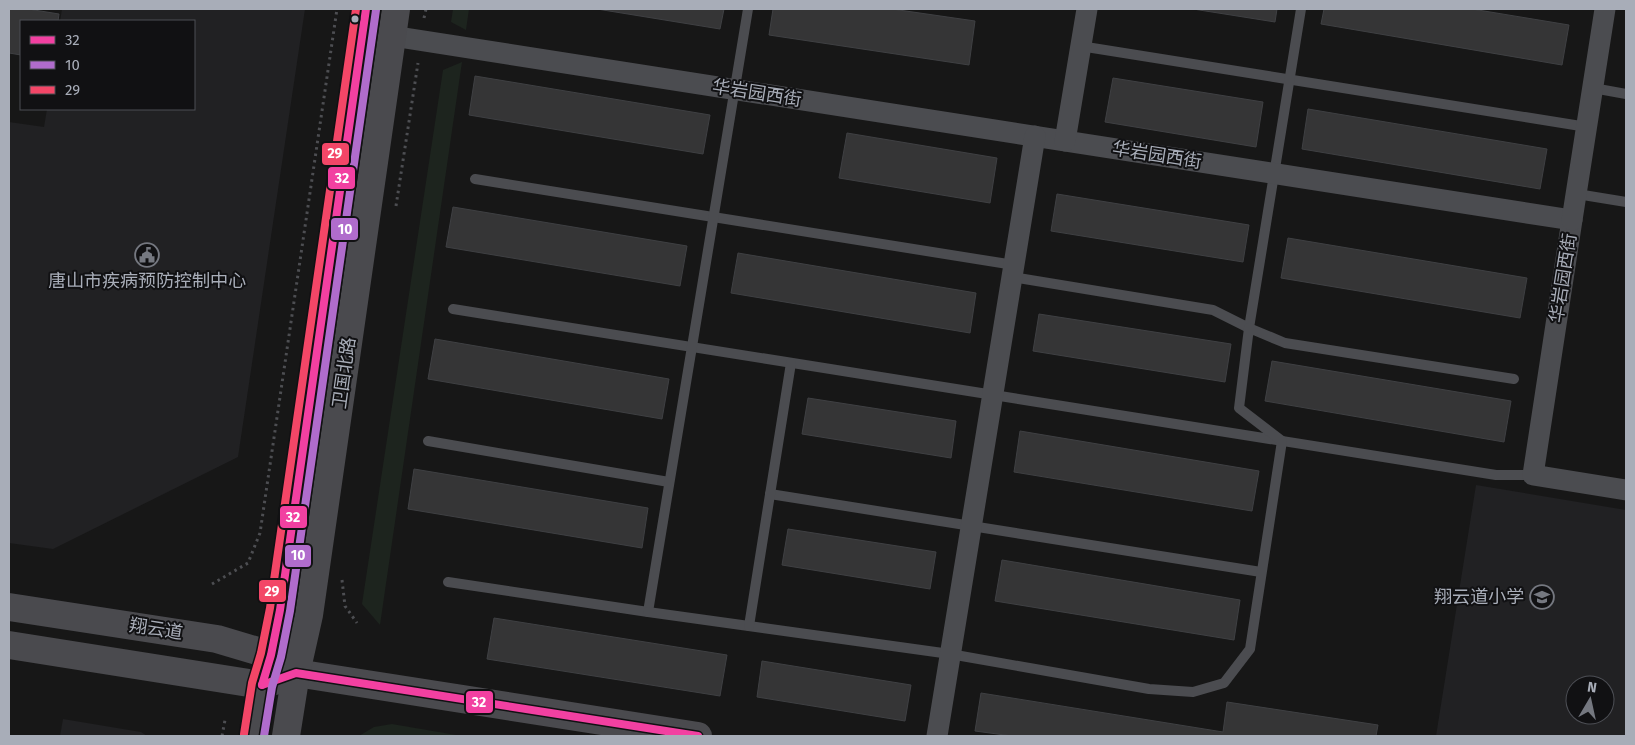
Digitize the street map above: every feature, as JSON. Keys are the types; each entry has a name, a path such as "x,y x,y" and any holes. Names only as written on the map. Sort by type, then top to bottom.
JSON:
{"main road":[{"name":"卫国北路","path":"254,736 262,685 271,655 282,600 366,9"},
{"name":"卫国北路","path":"286,736 296,673 309,615 396,9"},
{"name":"翔云道","path":"9,606 217,639 271,655 296,673 698,736"},
{"name":"翔云道","path":"9,645 262,685 296,673"}],"street":[{"path":"1064,141 1087,9"},
{"path":"1572,220 1605,9"},
{"name":"华岩园西街","path":"392,36 421,39 1572,220 1533,475"},
{"path":"937,736 1035,136"},
{"path":"1533,475 1626,490"}],"lane":[{"path":"648,612 748,9"},
{"path":"1282,441 1239,408 1249,328 1301,9"},
{"path":"1080,46 1587,128"},
{"path":"1593,88 1626,94"},
{"path":"475,179 713,218 1013,271 1213,310 1285,343 1514,379"},
{"path":"1576,194 1626,202"},
{"path":"453,309 1496,475 1533,475"},
{"path":"749,626 791,363"},
{"path":"428,441 669,482"},
{"path":"448,582 950,654 1149,689 1193,692 1224,683 1250,649 1282,441"},
{"path":"770,494 1261,572"}],"path":[{"path":"212,584 248,563 260,533 337,9"},
{"path":"395,215 426,9"},
{"path":"341,575 345,606 357,623"},
{"path":"222,736 225,720"}],"shaded area":[{"name":"唐山市疾病预防控制中心","path":"62,9 305,9 238,457 53,549 9,543 9,122 44,127 47,110 195,110 195,20 60,20"},
{"path":"453,9 469,9 466,30 451,22"},
{"path":"462,62 380,625 362,604 443,70"},
{"name":"翔云道小学","path":"1476,485 1626,510 1626,736 1436,736"},
{"path":"63,719 141,732 147,736 60,736"},
{"path":"392,724 462,736 359,736 374,727"}],"building":[{"path":"9,9 28,9 59,14 58,20 20,20 20,55 9,53"},
{"path":"597,9 724,9 720,29"},
{"path":"773,9 892,9 975,21 969,65 769,35"},
{"path":"1193,9 1277,9 1275,22"},
{"path":"1324,9 1472,9 1569,25 1562,65 1321,24"},
{"path":"475,76 710,115 703,154 469,115"},
{"path":"1113,78 1263,102 1256,147 1105,122"},
{"path":"1308,109 1547,149 1540,189 1302,149"},
{"path":"847,133 997,158 990,203 839,178"},
{"path":"1057,194 1249,225 1243,262 1051,231"},
{"path":"453,207 687,246 680,286 446,247"},
{"path":"1288,238 1527,278 1520,318 1281,278"},
{"path":"738,253 976,293 970,333 731,293"},
{"path":"1039,314 1231,344 1225,382 1033,351"},
{"path":"435,339 669,379 662,419 428,379"},
{"path":"1272,361 1511,401 1504,442 1265,401"},
{"path":"808,398 956,421 951,458 802,434"},
{"path":"1020,431 1259,471 1252,511 1014,472"},
{"path":"414,469 648,508 642,548 408,509"},
{"path":"788,529 936,552 930,589 782,565"},
{"path":"1002,560 1240,600 1234,640 995,601"},
{"path":"494,618 727,655 720,696 487,659"},
{"path":"762,661 911,685 905,721 757,697"},
{"path":"981,693 1223,732 1227,702 1378,725 1376,736 1012,736 975,731"}],"transit line":[{"name":"29","path":"244,734 252,683 261,653 270,608 356,9"},
{"name":"32","path":"262,685 271,655 280,610 366,9"},
{"name":"10","path":"264,736 272,687 281,657 290,611 376,10"},
{"name":"32","path":"262,685 296,673 698,736"}],"place":[{"name":"唐山市疾病预防控制中心","path":"147,255"},
{"name":"翔云道小学","path":"1542,597"}]}
